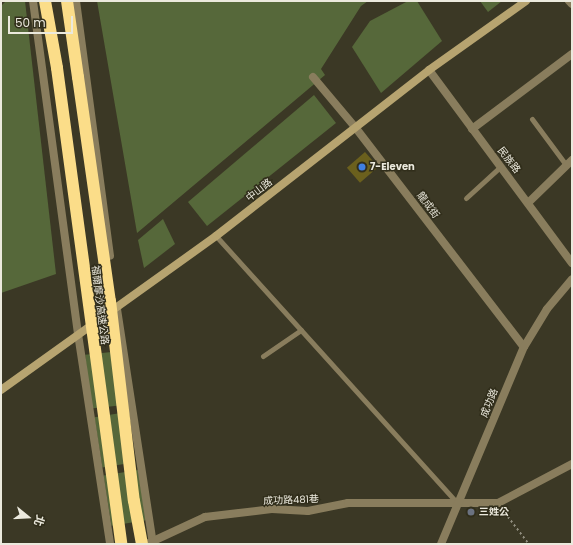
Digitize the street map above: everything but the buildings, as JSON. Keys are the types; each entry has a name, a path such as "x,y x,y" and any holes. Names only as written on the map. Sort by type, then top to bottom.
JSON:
{"highway":[{"name":"福爾摩沙高速公路","path":"45,1 57,68 121,544"},
{"name":"福爾摩沙高速公路","path":"67,1 110,301 134,501 152,542"}],"main road":[{"name":"中山路","path":"1,390 116,306 216,236 429,70 526,1"}],"street":[{"path":"34,1 78,334 110,544"},
{"path":"76,1 116,306 152,542"},
{"path":"569,1 572,4"},
{"path":"472,129 572,54"},
{"name":"民族路","path":"429,70 472,129 529,202 572,262"},
{"name":"龍成街","path":"313,77 355,127 524,347"},
{"path":"529,202 569,163"},
{"name":"成功路","path":"441,544 459,505 524,347 547,309 572,279"},
{"path":"498,503 572,464"},
{"name":"成功路481巷","path":"152,542 205,517 272,509 308,511 348,503 459,505 498,503"}],"lane":[{"path":"532,119 569,163"},
{"path":"466,198 501,166"},
{"path":"216,236 459,505"},
{"path":"263,356 301,330"}],"path":[{"path":"498,503 529,544"}],"green space":[{"path":"6,1 25,1 56,274 1,293 1,6"},
{"path":"97,1 368,1 361,6 321,69 325,75 137,233"},
{"path":"408,1 417,1 442,41 381,93 352,47 370,21"},
{"path":"480,1 502,1 488,12"},
{"path":"314,95 336,123 207,226 188,202"},
{"path":"163,219 175,244 144,268 138,240"},
{"path":"121,351 127,405 91,408 85,355"},
{"path":"127,412 135,462 102,468 94,417"},
{"path":"138,470 146,520 111,526 103,475"}],"place":[{"name":"7-Eleven","path":"362,167"},
{"name":"三姓公","path":"471,512"}]}
